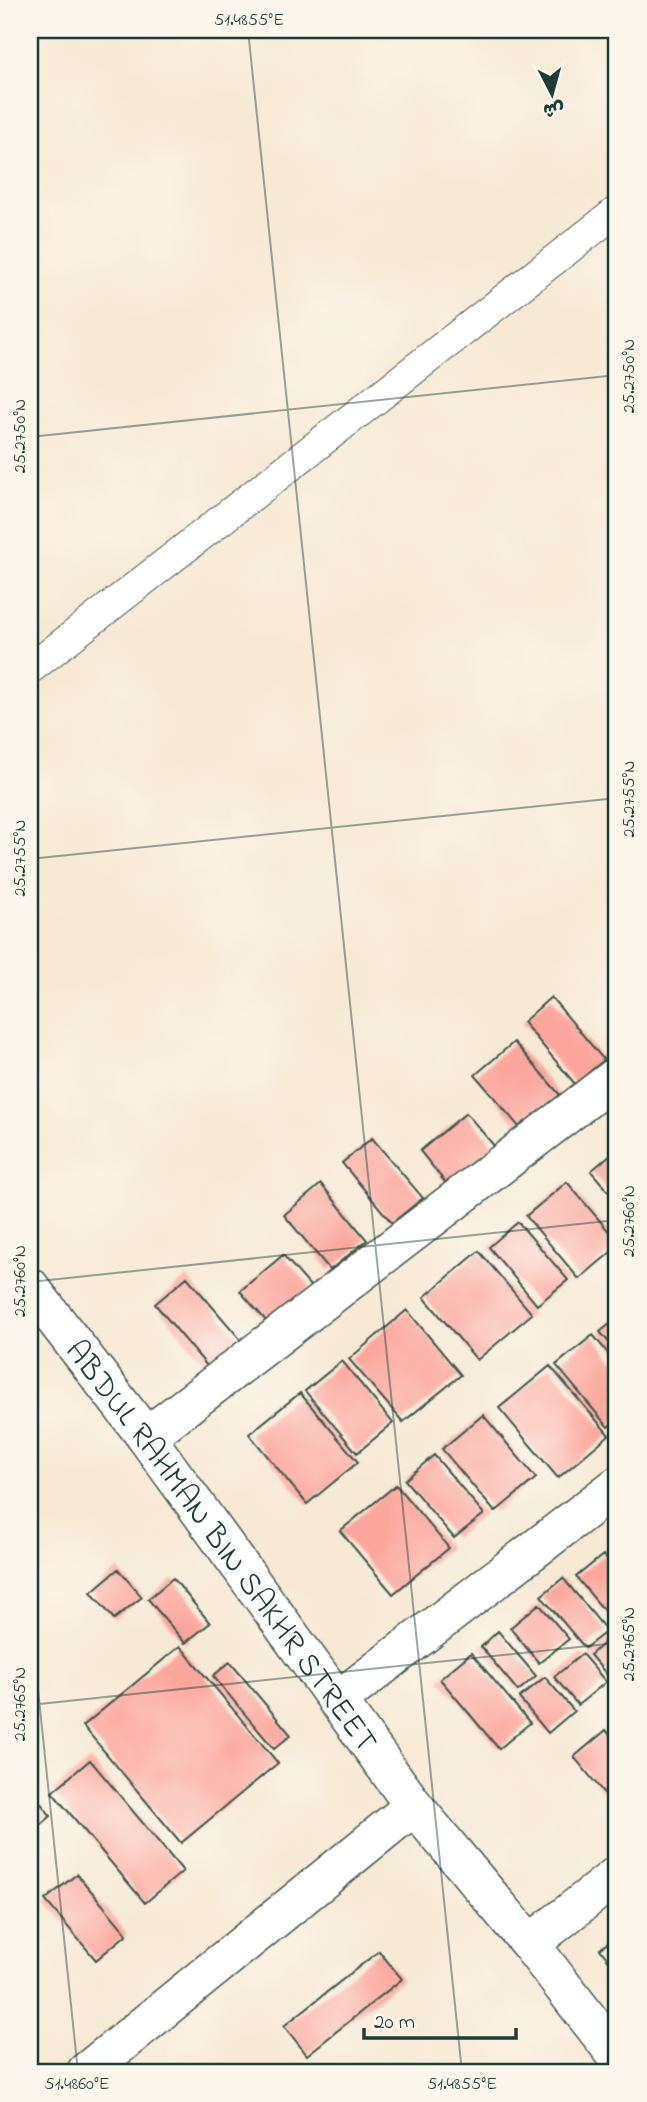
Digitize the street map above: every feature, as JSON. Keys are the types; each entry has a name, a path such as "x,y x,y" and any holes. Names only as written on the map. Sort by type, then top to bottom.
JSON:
{"street":[{"path":"146,1437 617,1076"},
{"name":"ABDUL RAHMAN BIN SAKHR STREET","path":"30,1287 146,1437 414,1806 530,1944 617,2056"},
{"path":"337,1701 617,1486"},
{"path":"86,2072 414,1806"},
{"path":"530,1944 610,1881"}],"lane":[{"path":"30,669 617,211"}],"building":[{"path":"551,997 604,1060 575,1084 523,1022"},
{"path":"514,1042 560,1095 520,1128 475,1075"},
{"path":"466,1113 496,1148 449,1187 420,1151"},
{"path":"372,1138 423,1198 392,1223 342,1163"},
{"path":"617,1149 617,1202 591,1171"},
{"path":"567,1182 617,1241 617,1247 579,1279 526,1216"},
{"path":"321,1184 367,1240 330,1270 284,1215"},
{"path":"518,1222 568,1280 537,1305 489,1247"},
{"path":"479,1251 532,1314 477,1360 424,1297"},
{"path":"283,1255 311,1287 268,1323 240,1291"},
{"path":"187,1277 241,1340 208,1367 155,1304"},
{"path":"407,1310 461,1375 403,1422 349,1359"},
{"path":"617,1318 617,1352 600,1332"},
{"path":"593,1335 617,1364 617,1419 608,1427 556,1365"},
{"path":"342,1361 393,1423 357,1453 305,1391"},
{"path":"550,1366 609,1435 558,1478 499,1408"},
{"path":"300,1393 358,1462 307,1504 249,1434"},
{"path":"483,1415 536,1478 495,1512 442,1449"},
{"path":"434,1455 484,1514 454,1538 405,1480"},
{"path":"396,1485 449,1548 393,1594 340,1531"},
{"path":"603,1555 617,1572 617,1626 576,1577"},
{"path":"118,1569 142,1597 114,1619 91,1592"},
{"path":"173,1578 210,1623 185,1643 148,1599"},
{"path":"563,1578 607,1631 585,1648 541,1596"},
{"path":"539,1604 569,1639 539,1663 510,1628"},
{"path":"498,1631 536,1676 518,1691 481,1647"},
{"path":"616,1632 617,1679 614,1683 590,1655"},
{"path":"180,1646 278,1763 181,1843 83,1726"},
{"path":"471,1653 530,1723 499,1749 440,1679"},
{"path":"582,1654 606,1682 578,1705 554,1677"},
{"path":"230,1662 291,1735 274,1749 213,1676"},
{"path":"545,1677 574,1711 548,1733 519,1698"},
{"path":"606,1730 617,1743 617,1809 574,1757"},
{"path":"90,1760 183,1871 145,1903 52,1792"},
{"path":"30,1790 51,1816 30,1834"},
{"path":"77,1874 127,1934 96,1960 45,1900"},
{"path":"617,1936 617,1971 600,1949"},
{"path":"379,1951 402,1979 307,2055 284,2026"}]}
